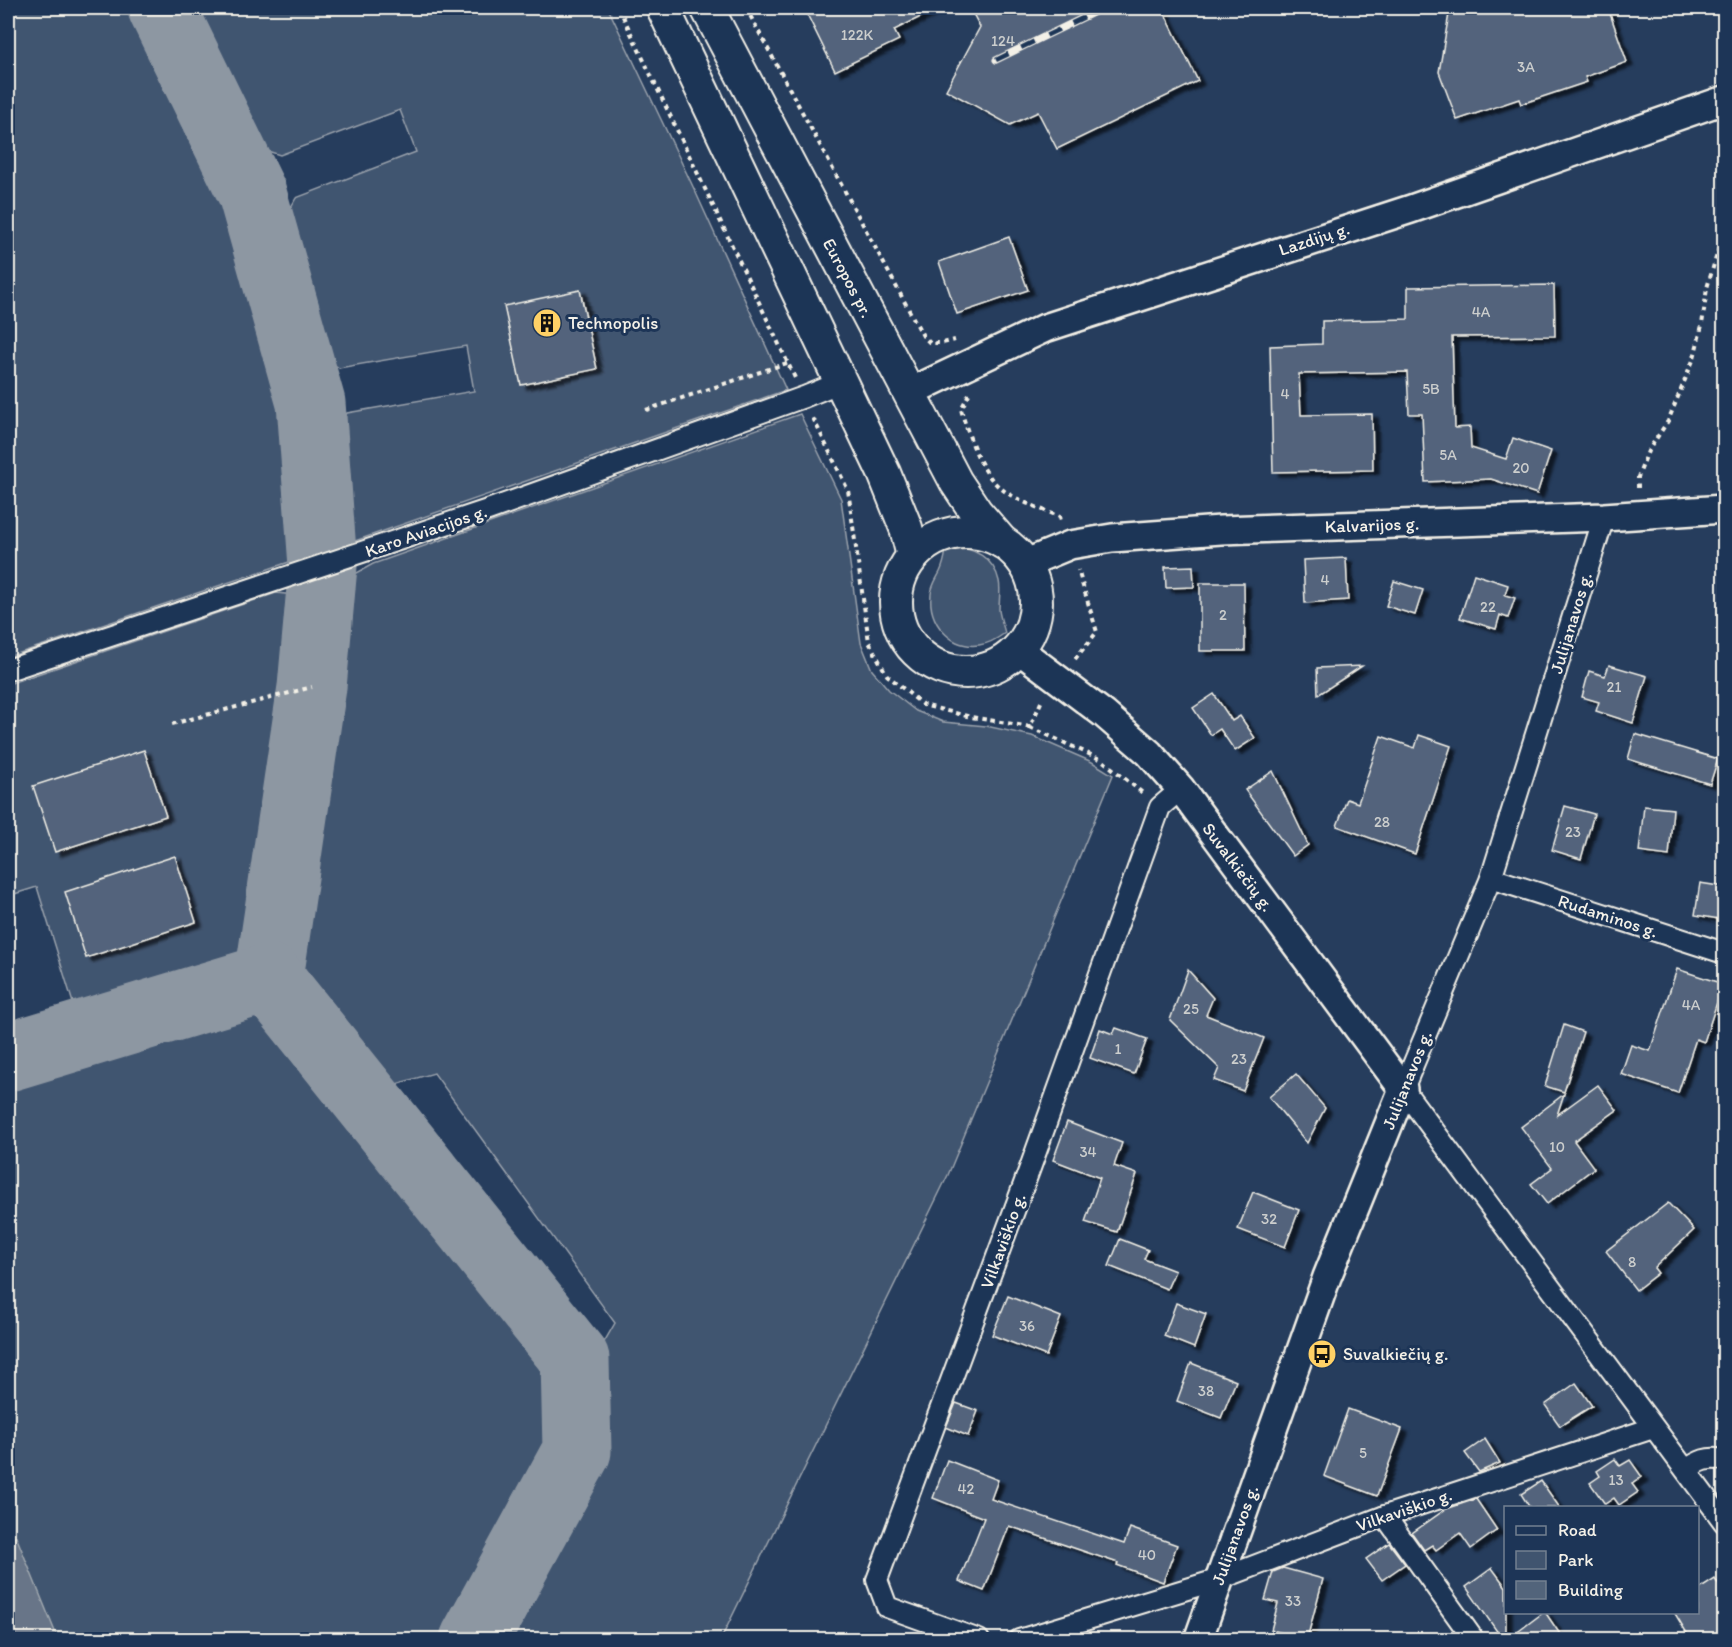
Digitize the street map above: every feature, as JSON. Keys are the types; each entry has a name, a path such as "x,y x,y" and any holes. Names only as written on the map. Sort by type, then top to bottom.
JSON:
{"main road":[{"path":"663,8 884,472 906,528 913,556"},
{"name":"Europos pr.","path":"707,8 956,482 975,512 1024,564 1034,585 1036,608 1030,630 1018,649 1006,660 993,667 967,672 940,668 918,654 902,632 896,606 899,579 913,556 931,541 954,533 978,533 1001,541"},
{"name":"Lazdijų g.","path":"910,392 1045,328 1411,208 1725,100"},
{"name":"Kalvarijos g.","path":"1024,564 1070,545 1112,538 1221,530 1604,517 1725,509"},
{"name":"Suvalkiečių g.","path":"1018,649 1122,729 1149,753 1181,789 1403,1089"},
{"name":"Julijanavos g.","path":"1198,1640 1327,1276 1403,1089"}],"street":[{"name":"Karo Aviacijos g.","path":"8,670 488,510 841,382"},
{"name":"Julijanavos g.","path":"1403,1089 1491,878 1604,517"},
{"name":"Vilkaviškio g.","path":"979,1640 887,1607 877,1580 1030,1168 1160,807 1181,789"},
{"name":"Rudaminos g.","path":"1491,878 1725,953"},
{"name":"Suvalkiečių g.","path":"1403,1089 1725,1522"},
{"name":"Vilkaviškio g.","path":"1019,1640 1220,1579 1384,1516 1653,1428"},
{"path":"1686,1470 1712,1457 1725,1460"},
{"path":"1384,1516 1474,1640"}],"path":[{"path":"1637,515 1638,477 1648,451 1668,421 1694,358 1702,325 1707,288 1725,230"},
{"path":"646,410 787,363"},
{"path":"172,724 312,687"},
{"path":"1030,727 1102,760 1160,807"}],"green space":[{"path":"8,8 130,8 181,97 225,196 269,341 288,441 299,550 292,561 8,657"},
{"path":"201,8 608,8 786,390 355,541 346,540 339,533 331,436 347,413 474,391 466,346 339,368 316,352 284,220 296,198 416,152 400,110 280,155 258,148 197,28"},
{"path":"800,414 841,499 861,643 872,670 889,690 916,711 943,722 986,726 1032,736 1092,762 1113,775 948,1175 721,1639 494,1639 597,1445 602,1396 595,1358 615,1323 434,1073 379,1089 311,1004 301,977 297,957 298,933 345,587 355,574 373,564"},
{"path":"952,547 968,549 981,555 993,566 996,573 1000,588 999,610 1005,633 990,642 979,645 959,643 943,632 933,614 932,588 942,567 946,550"},
{"path":"276,593 295,595 300,605 258,924 246,956 8,1031 8,1024 73,1003 37,887 8,896 8,684"},
{"path":"218,1014 251,1015 272,1027 543,1356 556,1381 558,1408 552,1440 444,1639 8,1640 8,1078"}],"shaded area":[{"path":"16,1536 58,1639 8,1639 8,1539"}],"building":[{"path":"804,8 939,8 894,30 899,40 835,71"},
{"path":"970,8 1162,8 1198,81 1057,149 1038,112 1010,125 946,90 980,27"},
{"path":"1450,8 1608,8 1627,62 1585,77 1587,82 1521,104 1519,99 1457,120 1439,72"},
{"path":"1009,237 1028,290 957,314 939,262"},
{"path":"1554,285 1555,336 1452,337 1455,428 1470,427 1471,448 1506,459 1513,438 1551,451 1537,494 1491,479 1425,482 1422,414 1409,414 1407,372 1299,374 1301,415 1372,414 1373,470 1273,472 1270,346 1322,344 1322,321 1408,319 1408,287"},
{"name":"Technopolis","path":"580,290 597,369 521,385 504,306"},
{"path":"1346,558 1348,600 1305,603 1303,560"},
{"path":"1193,566 1194,587 1166,588 1165,567"},
{"path":"1474,574 1508,585 1505,595 1515,598 1508,618 1500,615 1496,629 1460,618"},
{"path":"1394,581 1423,590 1415,615 1386,606"},
{"path":"1200,583 1244,583 1245,651 1200,651"},
{"path":"1609,665 1647,676 1633,723 1596,711 1599,702 1582,697 1589,671 1605,676"},
{"path":"1362,666 1318,695 1317,668"},
{"path":"1214,694 1232,721 1240,716 1255,738 1235,751 1220,729 1211,735 1193,708"},
{"path":"1635,734 1718,759 1710,784 1628,759"},
{"path":"1419,735 1451,746 1415,854 1337,826 1347,799 1358,803 1381,736 1415,748"},
{"path":"144,750 166,816 55,852 33,786"},
{"path":"1273,771 1308,845 1293,856 1245,790"},
{"path":"1565,806 1594,814 1581,859 1552,850"},
{"path":"1644,806 1673,809 1669,856 1639,852"},
{"path":"175,856 196,922 86,958 65,892"},
{"path":"1700,883 1725,887 1725,920 1695,915"},
{"path":"1677,969 1723,984 1704,1042 1696,1039 1678,1093 1621,1074 1631,1045 1650,1051"},
{"path":"1188,970 1213,998 1206,1015 1264,1038 1243,1091 1214,1080 1219,1068 1170,1020"},
{"path":"1564,1025 1583,1032 1564,1092 1545,1086"},
{"path":"1116,1028 1147,1039 1134,1074 1090,1058 1100,1029 1113,1034"},
{"path":"1296,1074 1325,1108 1307,1143 1269,1097"},
{"path":"1598,1085 1617,1110 1574,1141 1594,1168 1547,1204 1531,1184 1552,1168 1521,1127 1564,1094 1557,1115"},
{"path":"1067,1122 1122,1143 1114,1166 1137,1174 1117,1232 1085,1222 1100,1178 1053,1160"},
{"path":"1253,1192 1299,1210 1285,1247 1238,1229"},
{"path":"1668,1203 1694,1230 1654,1268 1658,1273 1636,1290 1606,1251"},
{"path":"1120,1239 1148,1250 1144,1259 1175,1271 1167,1289 1109,1266"},
{"path":"1008,1296 1061,1317 1046,1356 992,1335"},
{"path":"1176,1303 1206,1314 1194,1348 1164,1336"},
{"path":"1191,1363 1236,1381 1221,1418 1177,1401"},
{"path":"1576,1383 1592,1406 1560,1426 1545,1405"},
{"path":"956,1403 978,1411 968,1436 946,1427"},
{"path":"1348,1409 1402,1429 1377,1496 1324,1476"},
{"path":"1485,1439 1500,1463 1479,1472 1465,1453"},
{"path":"1615,1459 1620,1466 1630,1460 1642,1477 1632,1484 1638,1492 1619,1505 1614,1498 1605,1504 1590,1483 1600,1476 1597,1471"},
{"path":"947,1460 998,1480 991,1499 1124,1544 1130,1528 1177,1545 1163,1582 1117,1565 1118,1563 1009,1526 984,1591 959,1581 984,1518 933,1498"},
{"path":"1541,1481 1559,1506 1529,1506 1521,1494"},
{"path":"1476,1499 1497,1530 1471,1549 1460,1533 1436,1550 1432,1545 1424,1550 1412,1533 1446,1509"},
{"path":"1389,1543 1405,1564 1382,1580 1366,1559"},
{"path":"1283,1568 1323,1579 1307,1639 1271,1630 1278,1603 1265,1600 1273,1572"},
{"path":"1492,1568 1504,1584 1506,1640 1503,1640 1466,1587"},
{"path":"1715,1579 1725,1595 1725,1640 1691,1640 1675,1614 1699,1614 1699,1589"},
{"path":"1541,1614 1546,1614 1564,1640 1507,1640"}],"taxiway":[{"path":"162,8 252,193 311,403 323,566 312,687 269,978"},
{"path":"8,1057 269,978 575,1359 577,1451 474,1640"}],"railway":[{"path":"996,60 1103,8"}],"place":[{"name":"Technopolis","path":"547,323"},
{"name":"Suvalkiečių g.","path":"1322,1354"}]}
